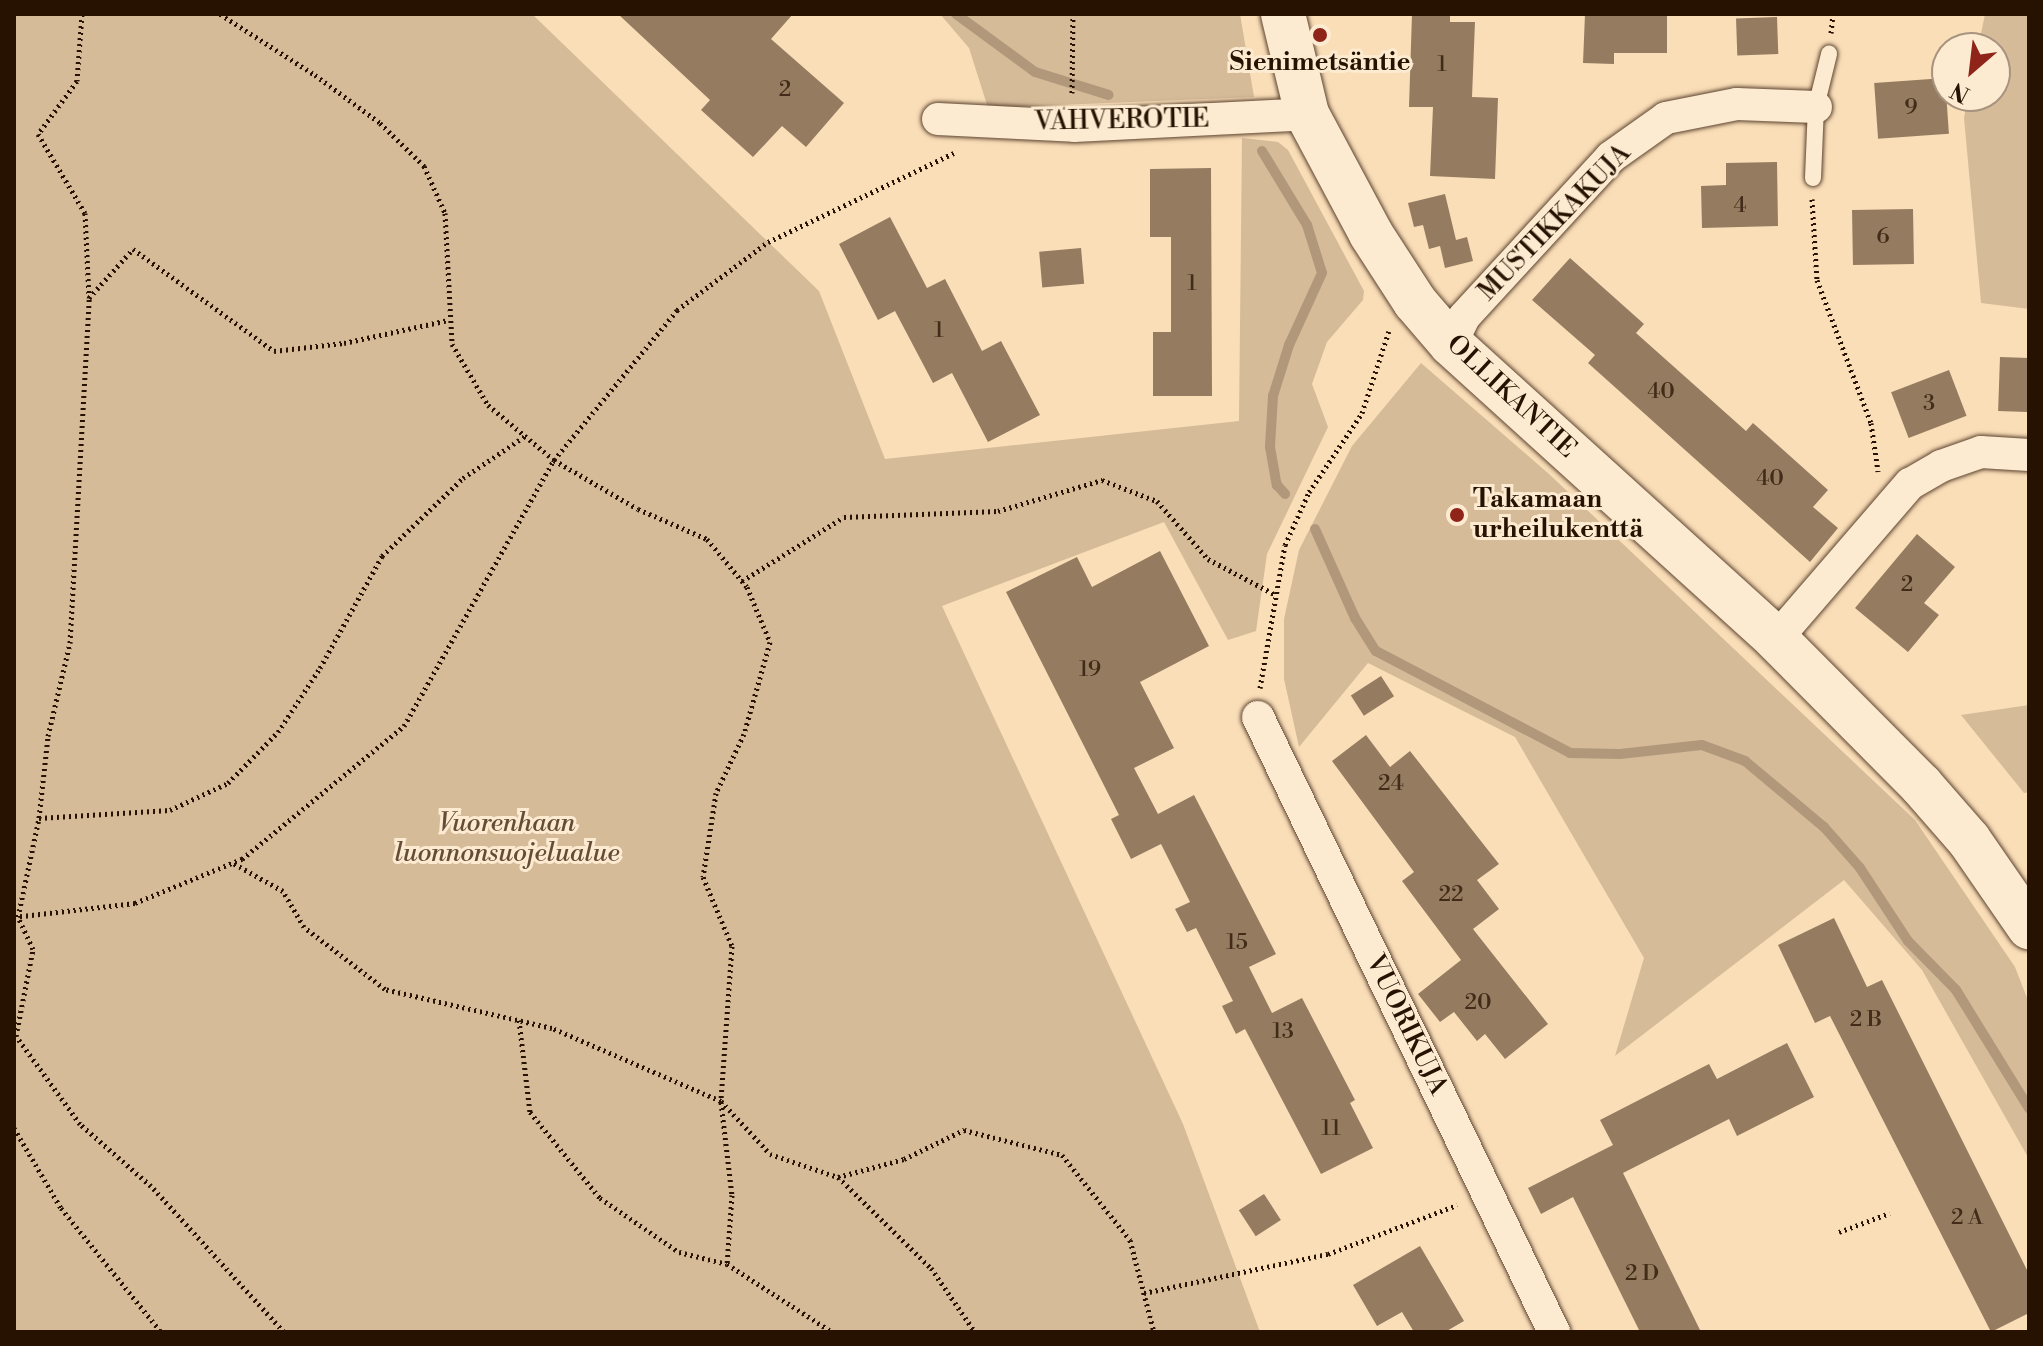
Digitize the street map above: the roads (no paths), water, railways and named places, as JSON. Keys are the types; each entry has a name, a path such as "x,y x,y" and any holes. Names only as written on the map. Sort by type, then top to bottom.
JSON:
{"street":[{"name":"OLLIKANTIE","path":"1283,14 1307,114 1371,234 1415,302 1451,344 1776,639 1921,785 1969,840 2029,927"},
{"name":"MUSTIKKAKUJA","path":"1451,344 1464,317 1611,157 1666,118 1737,104 1816,107"},
{"name":"VAHVEROTIE","path":"938,119 1074,126 1307,114"},
{"path":"1776,639 1910,484 1941,466 1981,452 2029,455"},
{"name":"VUORIKUJA","path":"1258,717 1554,1332"}],"lane":[{"path":"1813,178 1816,107 1829,54"}],"waterway":[{"path":"956,14 1035,72 1109,95"},
{"path":"1262,151 1307,225 1322,273 1289,345 1273,396 1270,447 1277,485 1285,494"},
{"path":"1315,529 1355,618 1376,651 1570,753 1620,754 1702,745 1745,761 1824,827 1860,868 1908,941 1956,990 2029,1108"}],"place":[{"name":"Sienimetsäntie","path":"1320,35"},
{"name":"Takamaan urheilukenttä","path":"1457,515"}],"park label":[{"name":"Vuorenhaan luonnonsuojelualue","path":"507,839"}]}
